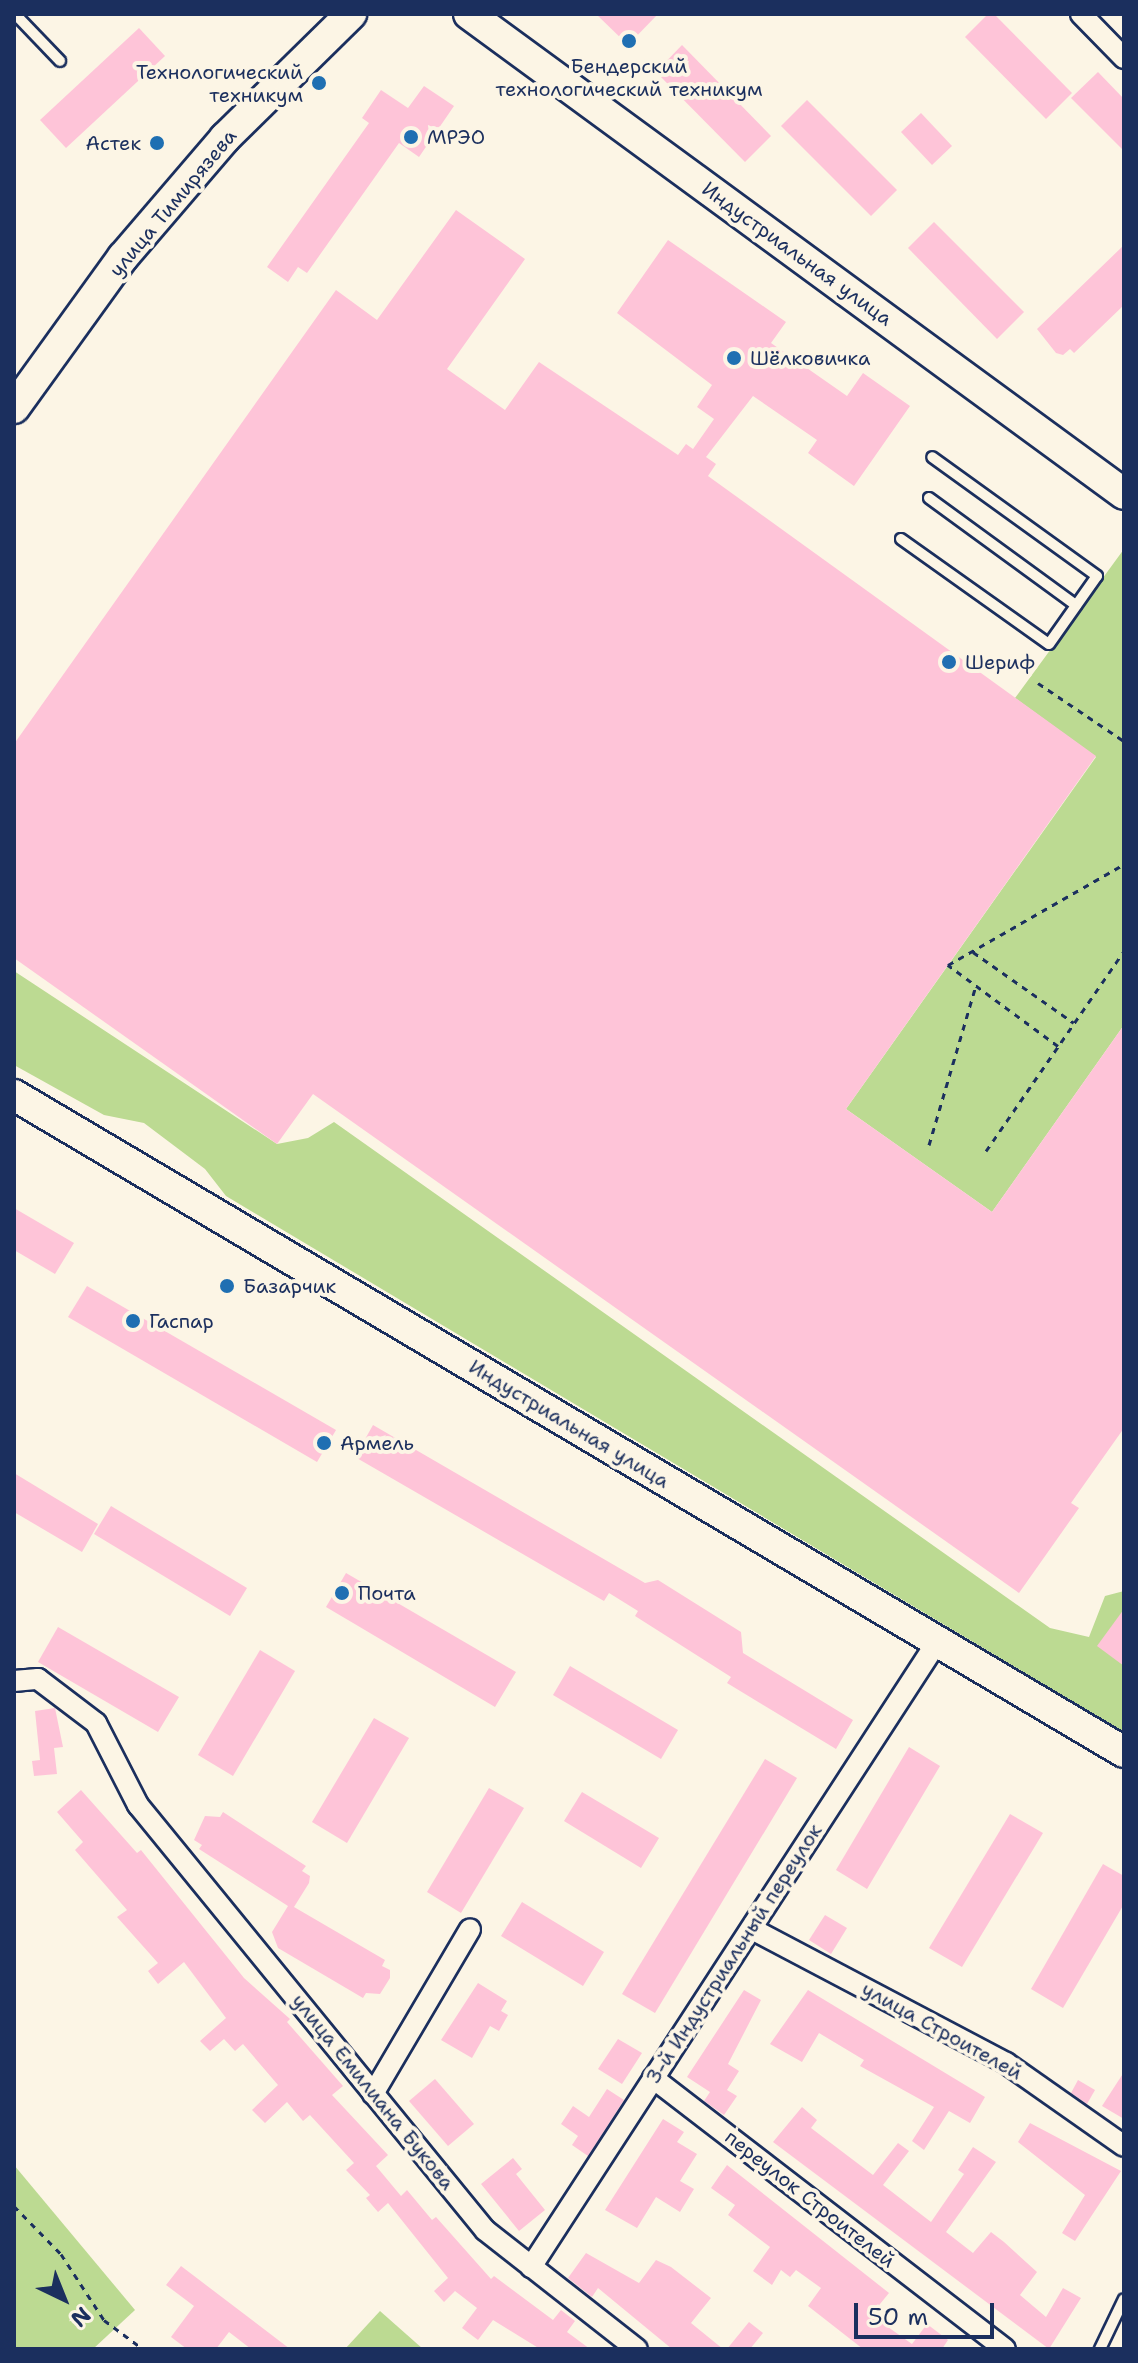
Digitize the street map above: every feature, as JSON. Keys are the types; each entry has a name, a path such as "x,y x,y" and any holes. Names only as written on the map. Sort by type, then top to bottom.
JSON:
{"street":[{"name":"улица Тимирязева","path":"14,408 123,257 225,138 351,14"},
{"name":"Индустриальная улица","path":"469,14 1124,494"},
{"path":"1081,14 1124,58"},
{"name":"Индустриальная улица","path":"14,1095 1124,1752"},
{"name":"3-й Индустриальный переулок","path":"531,2267 937,1642"},
{"name":"улица Емилиана Букова","path":"14,1681 38,1679 96,1723 138,1805 485,2230 637,2349"},
{"path":"373,2094 470,1929"},
{"name":"улица Строителей","path":"752,1929 1006,2063 1124,2146"},
{"name":"переулок Строителей","path":"653,2078 1005,2349"}],"lane":[{"path":"15,14 60,61"},
{"path":"901,539 1049,644 1097,576 932,457"},
{"path":"929,498 1076,605"},
{"path":"1100,2349 1124,2299"}],"path":[{"path":"1038,683 1124,741"},
{"path":"1058,1046 948,965 1124,864"},
{"path":"972,951 1074,1023"},
{"path":"986,1151 1124,951"},
{"path":"929,1145 976,985"},
{"path":"14,2206 61,2254 104,2320 143,2349"}],"green space":[{"path":"1124,549 1124,1025 992,1212 846,1109 1096,757 1015,698"},
{"path":"14,971 277,1144 308,1138 334,1122 1050,1628 1089,1637 1105,1596 1124,1591 1124,1732 226,1196 205,1169 144,1123 104,1115 14,1065"},
{"path":"14,2165 135,2310 93,2349 14,2349"},
{"path":"380,2311 423,2349 345,2349"}],"building":[{"path":"596,14 658,14 628,45"},
{"path":"988,14 994,14 1072,93 1046,119 965,37"},
{"path":"139,28 165,56 66,148 40,120"},
{"path":"682,45 771,136 745,162 656,72"},
{"path":"1098,72 1124,99 1124,151 1071,98"},
{"path":"424,86 454,106 419,157 399,143 307,273 298,267 288,282 267,267 369,123 362,118 381,90 408,108"},
{"path":"807,100 897,190 871,216 781,126"},
{"path":"921,113 952,146 932,165 901,132"},
{"path":"456,210 525,259 447,369 505,410 539,362 678,455 686,444 693,449 714,419 697,407 712,385 617,313 668,240 786,322 771,343 847,396 863,373 910,406 854,486 808,453 817,440 753,396 706,457 716,464 708,476 1096,756 846,1109 992,1212 1124,1025 1124,1428 1071,1503 1079,1508 1019,1593 313,1094 277,1144 14,958 14,744 336,290 377,320"},
{"path":"934,222 1024,312 997,339 908,248"},
{"path":"1124,245 1124,305 1074,353 1070,349 1063,355 1056,353 1037,329"},
{"path":"14,1208 74,1243 55,1274 14,1250"},
{"path":"87,1286 336,1430 317,1462 68,1317"},
{"path":"373,1425 645,1583 658,1580 741,1632 743,1653 853,1720 836,1749 727,1683 731,1677 635,1616 638,1611 609,1593 604,1601 355,1457"},
{"path":"14,1473 98,1524 82,1552 14,1512"},
{"path":"111,1506 247,1588 230,1616 94,1534"},
{"path":"346,1573 516,1672 495,1707 326,1607"},
{"path":"1124,1609 1124,1666 1097,1646"},
{"path":"58,1627 179,1697 158,1732 38,1662"},
{"path":"260,1650 295,1671 233,1776 198,1755"},
{"path":"570,1666 678,1730 661,1759 553,1695"},
{"path":"55,1708 63,1747 54,1748 57,1774 34,1776 32,1761 40,1760 35,1711"},
{"path":"374,1718 409,1738 347,1843 312,1822"},
{"path":"909,1747 940,1766 867,1889 836,1870"},
{"path":"765,1759 797,1778 655,2013 622,1994"},
{"path":"489,1788 524,1808 461,1913 427,1892"},
{"path":"81,1790 137,1853 141,1850 244,1978 290,2019 287,2022 343,2086 332,2095 388,2155 376,2166 401,2196 407,2190 432,2220 436,2217 491,2279 494,2276 553,2320 561,2310 575,2321 567,2332 590,2349 540,2349 493,2320 478,2340 462,2328 477,2308 455,2291 444,2302 434,2291 448,2278 388,2203 378,2212 366,2198 370,2195 346,2170 354,2163 310,2115 303,2121 287,2102 265,2123 252,2110 278,2085 243,2044 235,2051 224,2039 210,2051 200,2041 226,2018 184,1962 158,1984 148,1971 158,1963 117,1917 127,1910 75,1850 83,1842 57,1812"},
{"path":"582,1792 659,1838 641,1868 564,1821"},
{"path":"223,1812 306,1866 302,1871 310,1876 309,1883 294,1907 385,1960 382,1966 390,1970 390,1978 380,1994 366,1993 363,1998 278,1948 272,1932 288,1906 199,1849 202,1845 194,1840 205,1816 220,1817"},
{"path":"1010,1814 1043,1833 962,1967 929,1948"},
{"path":"1103,1864 1124,1876 1124,1904 1063,2008 1031,1989"},
{"path":"522,1902 604,1952 583,1986 501,1936"},
{"path":"825,1915 847,1928 831,1954 809,1940"},
{"path":"478,1983 507,2001 501,2011 508,2015 499,2031 490,2026 472,2058 441,2040"},
{"path":"744,1990 761,2000 728,2064 739,2071 727,2090 737,2096 724,2115 704,2101 710,2092 687,2077"},
{"path":"808,1990 985,2097 970,2123 949,2111 924,2150 912,2141 934,2107 860,2066 864,2060 819,2033 802,2062 770,2044"},
{"path":"618,2039 642,2053 622,2084 598,2069"},
{"path":"1124,2072 1124,2119 1102,2106"},
{"path":"435,2079 474,2124 448,2146 409,2101"},
{"path":"1078,2080 1095,2090 1087,2104 1071,2093"},
{"path":"607,2089 624,2100 588,2156 572,2145 578,2136 561,2124 573,2106 589,2117"},
{"path":"802,2107 817,2120 811,2128 873,2175 898,2143 909,2151 883,2185 931,2222 964,2174 958,2170 973,2147 996,2162 946,2232 973,2253 991,2232 1004,2242 1037,2272 1020,2295 1046,2317 1063,2288 1081,2298 1049,2349 773,2142"},
{"path":"663,2119 684,2132 677,2142 697,2154 680,2181 694,2189 680,2212 656,2197 637,2228 605,2210"},
{"path":"1030,2123 1121,2171 1075,2241 1062,2233 1085,2195 1018,2142"},
{"path":"513,2158 522,2169 516,2174 545,2210 519,2231 481,2184"},
{"path":"727,2165 889,2293 871,2315 912,2344 927,2324 948,2340 942,2349 863,2349 808,2306 821,2288 796,2270 790,2277 781,2270 772,2285 753,2271 770,2247 728,2215 735,2205 711,2188"},
{"path":"586,2253 639,2283 656,2260 671,2267 711,2298 691,2323 723,2349 672,2349 598,2288 592,2297 568,2278"},
{"path":"181,2266 290,2349 251,2349 229,2332 216,2349 187,2349 171,2337 194,2306 166,2285"},
{"path":"749,2322 763,2333 750,2349 727,2349"}],"place":[{"name":"Бендерский технологический техникум","path":"629,41"},
{"name":"Технологический техникум","path":"319,83"},
{"name":"МРЭО","path":"411,137"},
{"name":"Астек","path":"157,143"},
{"name":"Шёлковичка","path":"734,358"},
{"name":"Шериф","path":"949,662"},
{"name":"Базарчик","path":"227,1286"},
{"name":"Гаспар","path":"133,1321"},
{"name":"Армель","path":"324,1443"},
{"name":"Почта","path":"342,1593"}]}
